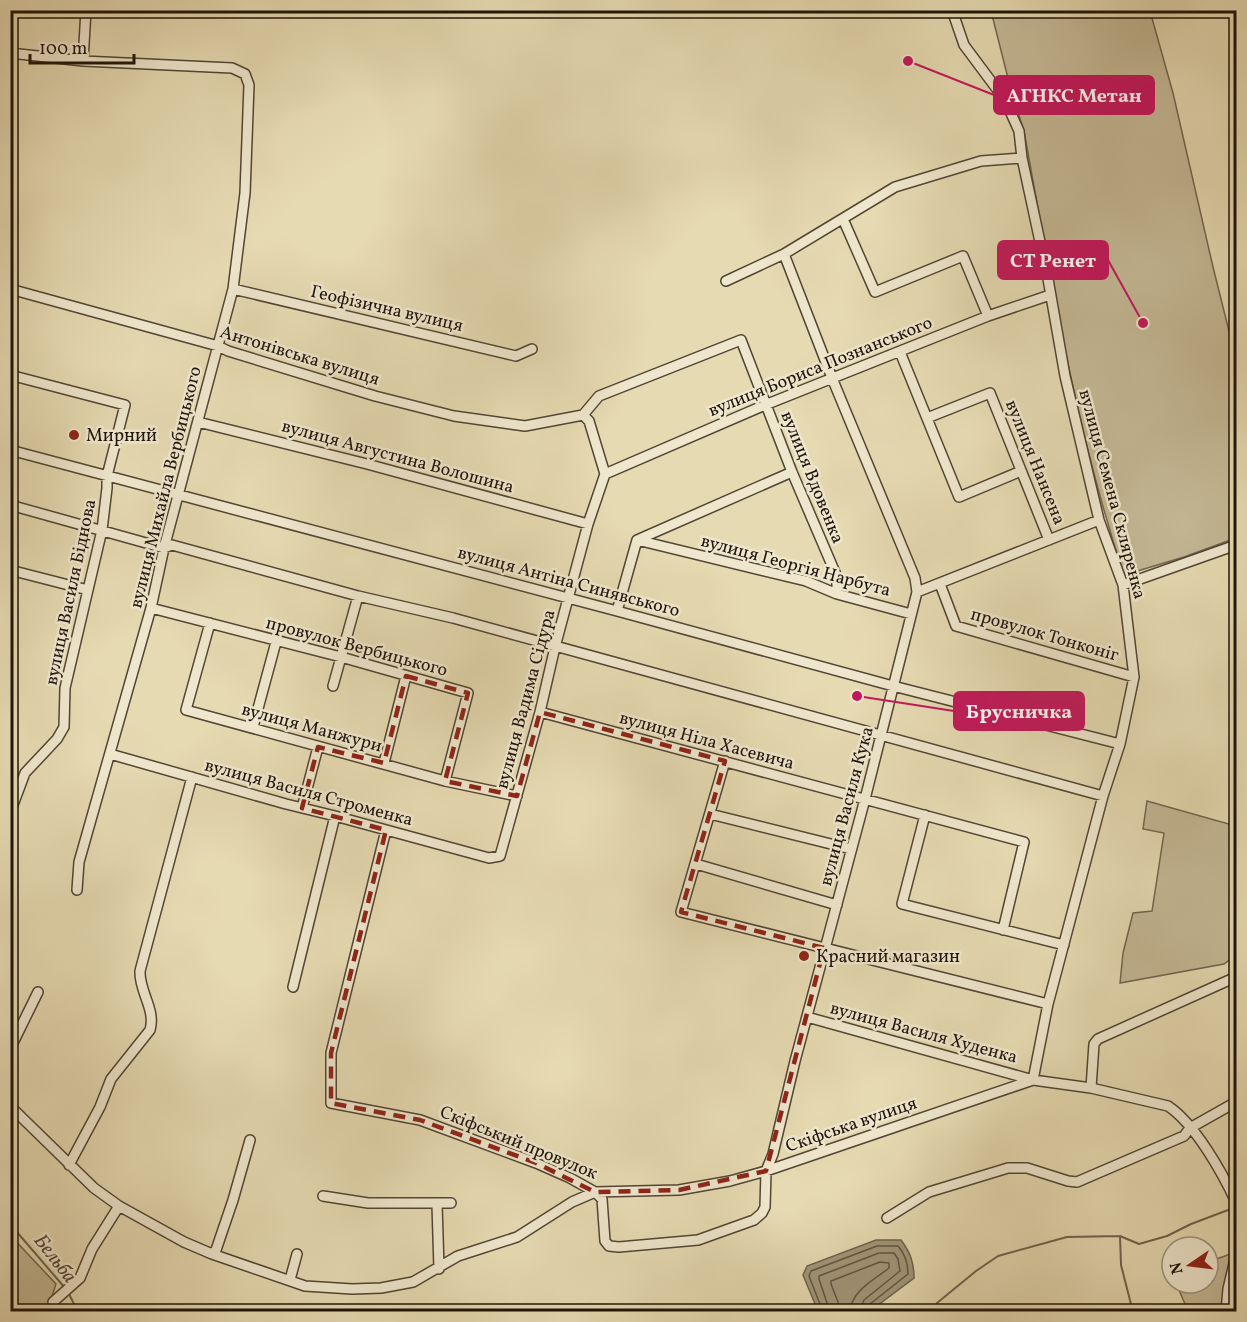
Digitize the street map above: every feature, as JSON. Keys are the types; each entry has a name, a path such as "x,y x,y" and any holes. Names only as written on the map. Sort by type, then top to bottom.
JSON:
{"street":[{"path":"10,53 82,62 86,10"},
{"name":"вулиця Семена Скляренка","path":"952,10 964,45 1005,100 1019,131 1022,159 1048,279 1065,376 1100,520 1123,585 1134,677 1120,744 1103,796 1048,1004 1033,1080"},
{"name":"вулиця Михайла Вербицького","path":"77,890 80,862 150,608 233,289 244,193 249,85 245,74 232,68 82,62"},
{"path":"726,281 784,254 895,188 981,161 1022,159"},
{"path":"843,219 875,292 963,255 988,316"},
{"path":"784,254 832,378 915,578 917,592 1100,520"},
{"name":"Антонівська вулиця","path":"10,289 218,346 375,396 454,416 525,426 583,415"},
{"name":"Геофізична вулиця","path":"233,289 516,356 532,349"},
{"name":"вулиця Бориса Познанського","path":"604,474 832,378 988,316 1050,295"},
{"name":"вулиця Вдовенка","path":"583,415 598,396 741,340 792,472 837,577 837,594"},
{"path":"900,352 959,497 1021,471"},
{"name":"вулиця Василя Біднова","path":"10,375 125,405 107,476 102,530 65,687 64,727 57,738 25,772 13,805"},
{"name":"вулиця Нансена","path":"927,418 990,393 1049,540"},
{"path":"583,415 589,421 604,474"},
{"name":"вулиця Августина Волошина","path":"198,422 368,464 588,524"},
{"name":"вулиця Антіна Синявського","path":"10,450 617,610 893,686 1120,744"},
{"path":"617,610 637,540 792,472"},
{"name":"вулиця Вадима Сідура","path":"500,856 588,524 604,474"},
{"path":"10,505 164,548 172,545 358,596 453,618 1103,796"},
{"name":"вулиця Георгія Нарбута","path":"637,540 806,581 837,594 911,614"},
{"path":"1123,585 1236,545"},
{"path":"10,570 88,590"},
{"name":"провулок Тонконіг","path":"940,584 956,626 1134,677"},
{"name":"вулиця Василя Кука","path":"766,1171 773,1154 917,592"},
{"path":"333,686 358,596"},
{"name":"провулок Вербицького","path":"150,608 341,657 468,693 444,781"},
{"name":"вулиця Манжури","path":"210,623 186,710 444,781 517,796"},
{"path":"253,728 276,642"},
{"path":"384,763 406,676"},
{"name":"вулиця Ніла Хасевича","path":"540,712 1024,843 1003,930"},
{"path":"302,808 318,747"},
{"name":"вулиця Василя Строменка","path":"110,754 489,858 500,856"},
{"path":"725,761 681,912 1048,1004"},
{"path":"69,1165 100,1107 111,1079 150,1030 152,1022 150,1008 141,984 140,970 192,777"},
{"path":"710,814 851,849"},
{"path":"925,815 902,904 1064,945"},
{"path":"293,987 335,816"},
{"name":"Скіфський провулок","path":"386,830 331,1053 330,1102 420,1120 536,1163 595,1192 679,1190 730,1181 766,1171"},
{"path":"696,864 837,905"},
{"path":"1091,1088 1094,1044 1098,1039 1236,977"},
{"path":"10,1049 39,992"},
{"name":"вулиця Василя Худенка","path":"807,1017 1033,1080"},
{"name":"Скіфська вулиця","path":"766,1171 1033,1080 1091,1088 1168,1106 1190,1128 1219,1167 1236,1202"},
{"path":"887,1218 929,1192 1008,1168 1027,1168 1077,1182 1184,1136 1190,1128 1236,1102"},
{"path":"10,1106 93,1188 119,1206 184,1242 305,1286 381,1288 414,1282 458,1256 517,1237 572,1202 595,1192 602,1200 605,1241 609,1246 698,1240 754,1220 762,1213 767,1201 766,1171"},
{"path":"212,1254 216,1250 233,1200 250,1140"},
{"path":"323,1196 368,1203 451,1203"},
{"path":"437,1204 439,1269"},
{"path":"56,1300 80,1278 96,1240 119,1206"},
{"path":"289,1280 297,1254"},
{"path":"1226,1311 1228,1288 1236,1255"}],"highlighted area":[{"path":"406,676 468,693 445,781 517,796 540,712 725,761 681,912 824,948 766,1171 679,1190 595,1192 536,1163 420,1120 331,1103 331,1053 386,830 302,808 318,747 384,763"}],"shaded area":[{"path":"991,11 1150,11 1173,93 1236,359 1236,538 1124,575 1078,411 1024,131"},
{"path":"1147,801 1236,826 1236,955 1224,964 1120,983 1123,953 1133,913 1152,911 1164,833 1143,829"},
{"path":"10,1235 56,1284 47,1311 11,1311"},
{"path":"1236,1252 1236,1311 1188,1311 1181,1295 1220,1295 1220,1258"}],"water":[{"path":"876,1240 901,1240 911,1258 914,1278 870,1311 818,1311 803,1275 807,1266"}],"waterway":[{"path":"930,1312 937,1303 998,1256 1067,1237 1120,1236 1139,1244 1167,1236 1236,1207"},
{"name":"Бельба","path":"10,1224 65,1288"},
{"path":"1120,1236 1121,1265 1133,1312"},
{"name":"Бельба","path":"68,1292 78,1312"}],"place":[{"name":"АГНКС Метан","path":"908,61"},
{"name":"СТ Ренет","path":"1143,323"},
{"name":"Мирний","path":"74,435"},
{"name":"Брусничка","path":"857,696"},
{"name":"Красний магазин","path":"804,956"}]}
